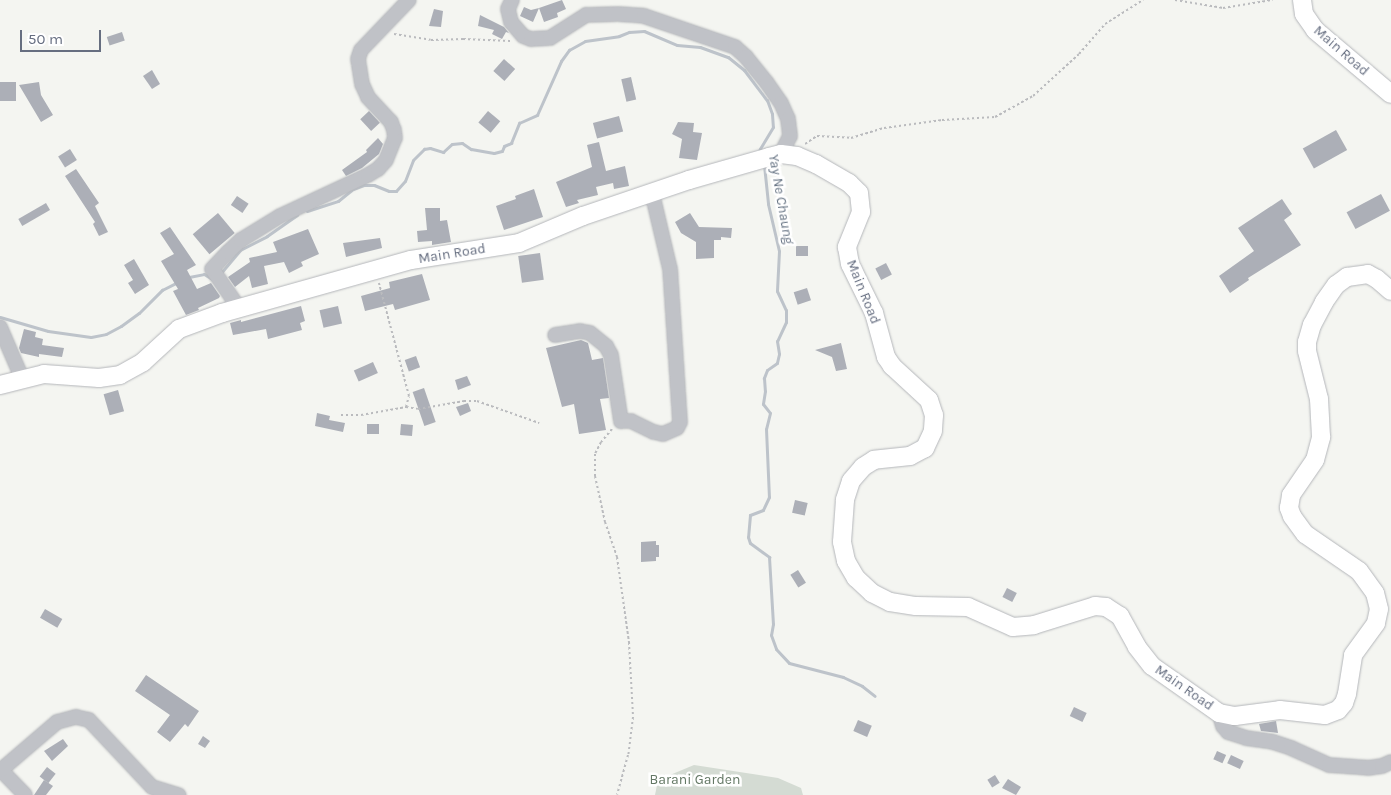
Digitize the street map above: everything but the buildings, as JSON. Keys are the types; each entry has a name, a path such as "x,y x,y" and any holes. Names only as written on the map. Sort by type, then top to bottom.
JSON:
{"main road":[{"name":"Main Road","path":"1302,0 1304,14 1315,30 1391,94"},
{"name":"Main Road","path":"0,385 44,374 99,378 120,376 142,362 179,329 239,308 375,268 430,256 519,243 583,216 652,193 785,154 816,164 849,183 859,193 861,212 847,247 850,264 874,313 886,357 892,366 929,400 934,415 933,431 925,448 910,456 874,460 863,467 851,481 845,500 842,542 846,561 852,574 872,593 890,602 916,606 968,607 1013,627 1034,626 1095,606 1106,607 1120,616 1137,648 1152,666 1219,713 1235,716 1280,710 1325,715 1338,710 1346,698 1351,660 1376,623 1378,603 1369,582 1359,570 1299,528 1292,516 1290,502 1296,486 1315,460 1321,436 1318,399 1307,351 1312,325 1336,285 1347,278 1368,274 1391,291"}],"street":[{"path":"239,308 212,269 242,240 280,216 368,175 378,169 386,160 396,138 394,130 391,122 368,98 362,84 358,59 361,50 409,0"},
{"path":"512,0 508,9 511,22 523,36 531,39 550,38 586,15 618,14 644,16 735,47 746,57 781,103 788,119 790,136 785,154"},
{"path":"555,335 580,331 590,333 606,346 612,362 621,421 631,421 654,432 663,434 677,428 680,422 670,270 652,193"},
{"path":"0,327 22,378"},
{"path":"1219,713 1223,726 1228,732 1291,748 1329,766 1368,768 1382,766 1391,762"},
{"path":"25,795 0,769 57,722 76,717 89,720 152,787 179,795"}],"path":[{"path":"785,154 817,136 851,138 884,128 942,120 995,117 1033,96 1079,54 1105,24 1143,0"},
{"path":"1175,0 1223,8 1272,0"},
{"path":"381,30 408,38 431,40 463,39 511,42 531,39"},
{"path":"375,268 410,396 406,407"},
{"path":"341,415 361,415 406,407 418,409 464,401 476,401 539,423"},
{"path":"617,795 628,754 633,717 629,642 617,557 604,522 595,476 595,454 601,442 621,421"}],"green space":[{"name":"Barani Garden","path":"694,765 778,778 801,788 803,795 655,795 658,780"}],"waterway":[{"name":"Yay Ne Chaung","path":"307,211 338,201 353,189 364,185 374,185 389,191 396,191 405,181 413,160 424,149 430,148 443,152 452,144 462,143 471,149 494,153 502,151 504,146 511,143 519,123 537,115 561,61 569,50 585,41 619,36 629,32 644,31 677,45 700,47 728,57 744,70 767,100 772,114 773,127 760,149 761,155"},
{"name":"Yay Ne Chaung","path":"764,165 768,204 779,251 777,291 786,310 786,322 777,341 779,354 777,363 767,370 764,378 763,404 770,413 766,429 769,497 763,510 750,515 748,537 750,543 769,557 773,624 771,635 776,649 789,663 843,677 862,686 875,696"},
{"name":"Yay Ne Chaung","path":"220,274 240,250 267,236 297,215"},
{"name":"Yay Ne Chaung","path":"189,277 204,274 212,279"},
{"name":"Yay Ne Chaung","path":"0,317 48,331 91,337 106,334 121,326 139,313 162,290 178,282"}]}
